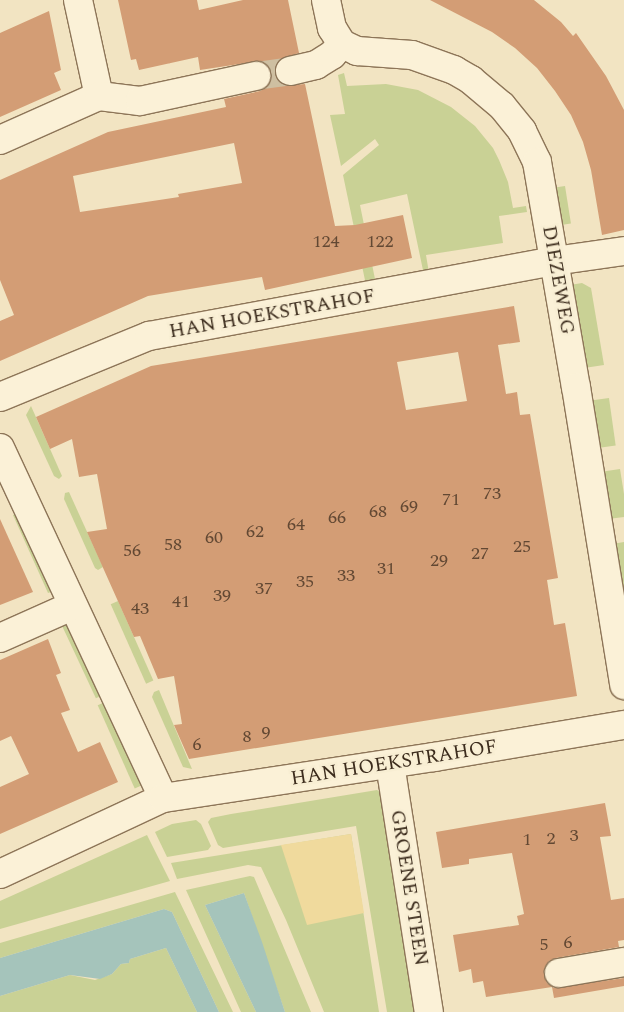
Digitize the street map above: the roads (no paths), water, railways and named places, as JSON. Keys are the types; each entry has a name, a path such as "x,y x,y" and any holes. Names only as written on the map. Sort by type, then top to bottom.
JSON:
{"street":[{"path":"78,0 98,96"},
{"path":"290,71 316,65 332,56 342,44 332,28 326,0"},
{"name":"DIEZEWEG","path":"342,44 357,51 412,55 432,61 471,80 502,106 522,131 537,162 624,685"},
{"path":"0,140 98,96 140,101 256,76"},
{"name":"HAN HOEKSTRAHOF","path":"0,397 149,336 554,261 624,250"},
{"path":"0,448 72,606 164,798"},
{"path":"0,638 72,606"},
{"name":"HAN HOEKSTRAHOF","path":"0,874 164,798 390,764 624,725"},
{"name":"GROENE STEEN","path":"390,764 429,1012"},
{"path":"560,973 624,962"}],"water":[{"path":"244,893 285,1012 256,1012 205,905"},
{"path":"164,909 172,912 219,1012 197,1012 166,948 130,959 129,963 121,964 112,974 100,979 70,975 0,996 0,958"}],"tunnel":[{"path":"256,76 290,71"}]}
